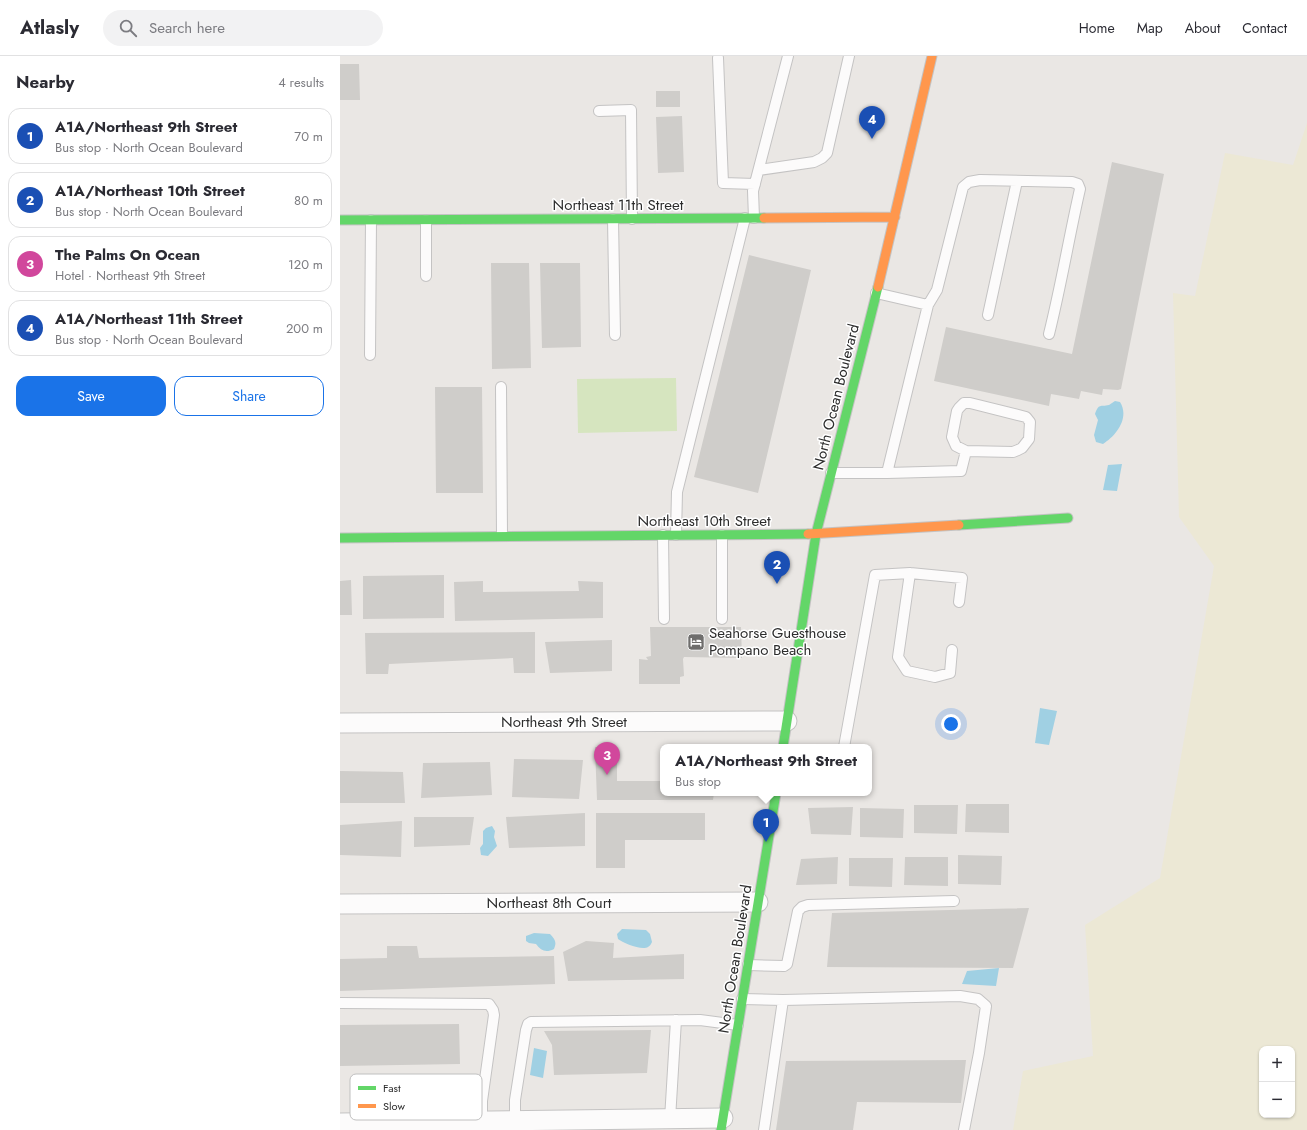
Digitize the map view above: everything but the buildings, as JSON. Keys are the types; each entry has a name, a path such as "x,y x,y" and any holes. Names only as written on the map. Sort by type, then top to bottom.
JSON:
{"street":[{"name":"North Ocean Boulevard","path":"783,744 816,534 895,217 932,56"},
{"name":"Northeast 11th Street","path":"340,220 895,217"},
{"name":"Northeast 10th Street","path":"340,538 816,534 1068,518"},
{"name":"Northeast 9th Street","path":"340,723 787,721"},
{"name":"North Ocean Boulevard","path":"722,1124 776,796"},
{"name":"Northeast 8th Court","path":"340,904 758,902"},
{"path":"340,1123 403,1126 482,1121 515,1121 639,1125 670,1119 722,1124"}],"lane":[{"path":"676,535 677,492 750,218 753,191 788,56"},
{"path":"759,170 814,162 822,158 827,153 849,56"},
{"path":"718,58 723,182 755,184"},
{"path":"599,111 631,110 632,219"},
{"path":"887,473 928,305 937,290 963,187 969,182 980,180 1017,180 1072,182 1078,184 1080,189 1049,334"},
{"path":"988,315 1017,180"},
{"path":"613,219 615,335"},
{"path":"370,355 371,220"},
{"path":"426,220 426,276"},
{"path":"876,293 928,305"},
{"path":"501,387 502,536"},
{"path":"964,403 970,403 1021,415 1026,417 1030,422 1029,438 1022,448 1018,450 1013,452 966,451 956,446 952,440 957,411 964,403"},
{"path":"831,473 961,471 966,451"},
{"path":"663,535 664,619"},
{"path":"722,535 722,619"},
{"path":"910,574 898,657 907,671 935,677 950,673 952,650"},
{"path":"845,744 875,575 910,574 962,578 959,602"},
{"path":"748,965 784,966 787,964 798,911 802,906 954,901"},
{"path":"742,999 783,1000 960,996 978,999 986,1006 979,1053 964,1130"},
{"path":"764,1130 783,1000"},
{"path":"340,1003 488,1004 493,1010 494,1015 482,1101 482,1121"},
{"path":"670,1119 676,1020"},
{"path":"515,1121 515,1100 526,1030 528,1024 531,1022 700,1020 738,1025"}],"sand":[{"path":"1307,123 1307,1130 1013,1130 1023,1071 1093,1056 1085,925 1160,878 1214,566 1179,517 1173,293 1195,296 1225,153 1293,165"}],"green space":[{"path":"676,378 677,431 578,433 577,379"}],"water":[{"path":"1115,401 1120,402 1123,408 1120,426 1108,441 1103,444 1096,442 1094,435 1098,420 1095,414 1096,411 1100,406 1109,405"},
{"path":"1122,464 1117,491 1103,490 1108,465"},
{"path":"1040,708 1057,711 1049,745 1035,743"},
{"path":"492,826 495,831 494,837 497,846 488,856 481,855 480,848 483,844 483,831"},
{"path":"622,929 646,930 650,934 652,942 645,948 628,944 618,939 617,934"},
{"path":"534,933 550,934 555,941 554,949 544,951 536,944 526,941 526,936"},
{"path":"999,968 996,986 962,984 967,971"},
{"path":"534,1048 547,1051 543,1078 530,1075"}],"traffic: fast":[{"path":"340,220 764,218"},
{"path":"783,744 816,534 878,287"},
{"path":"959,525 1068,518"},
{"path":"340,538 808,534"},
{"path":"721,1130 776,796"}],"traffic: slow":[{"path":"878,287 932,56"},
{"path":"764,218 895,217"},
{"path":"808,534 959,525"}],"place":[{"name":"A1A/Northeast 11th Street","path":"872,139"},
{"name":"A1A/Northeast 10th Street","path":"777,584"},
{"name":"Seahorse Guesthouse Pompano Beach","path":"696,642"},
{"name":"The Palms On Ocean","path":"607,775"},
{"name":"A1A/Northeast 9th Street","path":"766,842"}]}
